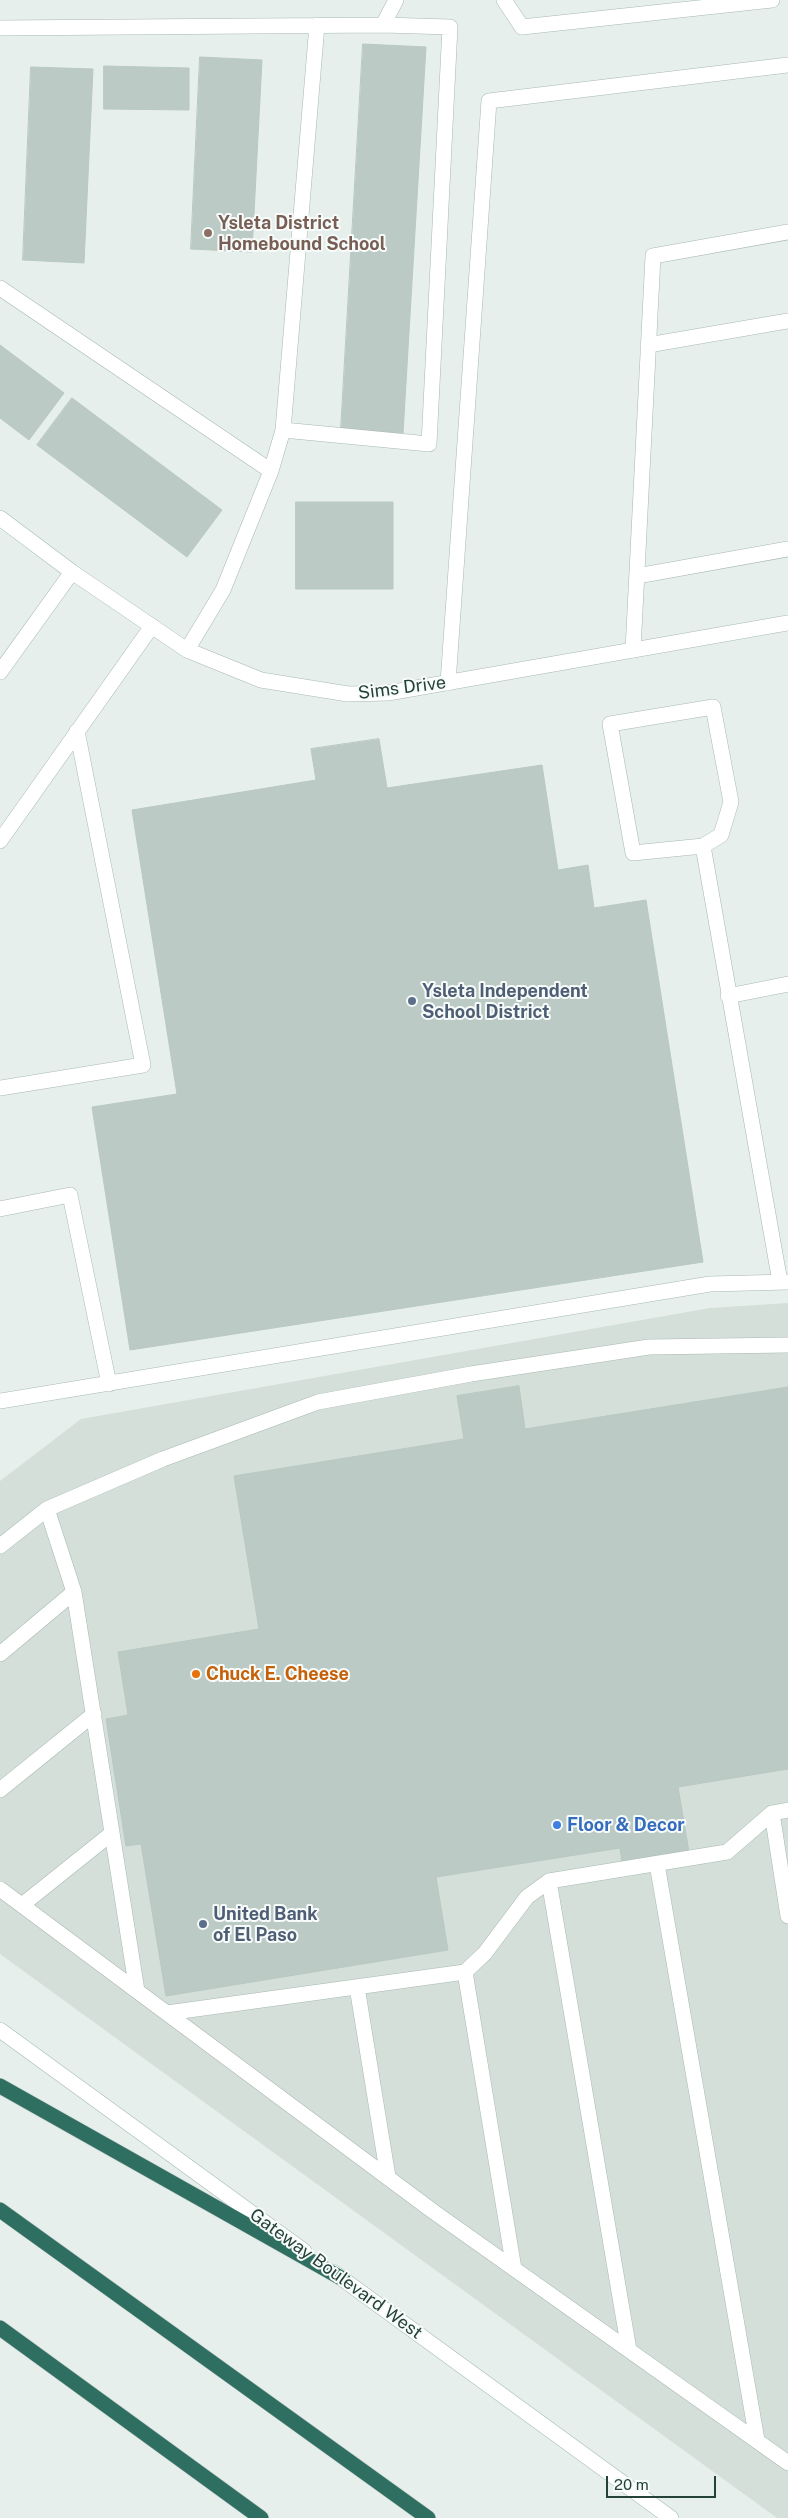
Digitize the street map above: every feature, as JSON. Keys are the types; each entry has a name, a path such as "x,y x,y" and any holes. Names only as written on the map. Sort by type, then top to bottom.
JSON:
{"highway":[{"path":"0,2086 343,2279"},
{"path":"0,2210 428,2518"},
{"path":"0,2328 261,2518"}],"street":[{"path":"383,25 396,0"},
{"path":"504,0 522,27 772,0"},
{"path":"187,650 223,590 271,471 283,430 316,25"},
{"path":"0,28 316,25 450,27 429,444 283,430"},
{"path":"448,683 489,101 788,65"},
{"path":"633,650 653,256 788,232"},
{"path":"0,288 271,471"},
{"path":"648,345 788,321"},
{"name":"Sims Drive","path":"0,518 72,572 187,650 261,680 309,689 348,694 388,693 788,623"},
{"path":"637,576 788,549"},
{"path":"0,672 72,572"},
{"path":"0,840 152,626"},
{"path":"713,707 731,802 721,835 703,846 633,853 610,724 713,707"},
{"path":"0,1088 143,1065 78,731"},
{"path":"0,1402 710,1284 784,1282 728,996 703,846"},
{"path":"728,996 788,984"},
{"path":"0,1209 70,1195 109,1384"},
{"path":"0,1546 47,1509 163,1459 318,1402 470,1374 649,1347 788,1344"},
{"path":"47,1509 74,1592 137,1991"},
{"path":"0,1654 74,1592"},
{"path":"0,1790 94,1714"},
{"path":"167,2013 465,1972 485,1953 527,1897 549,1881 727,1852 772,1813 788,1810"},
{"path":"772,1813 788,1916"},
{"path":"22,1905 112,1833"},
{"path":"657,1864 756,2440"},
{"path":"549,1881 629,2350"},
{"path":"0,1889 514,2269 788,2463"},
{"path":"465,1972 514,2269"},
{"path":"357,1987 388,2177"},
{"name":"Gateway Boulevard West","path":"0,2030 671,2518"}],"shaded area":[{"path":"788,1303 788,2518 777,2518 0,1954 0,1481 81,1419 710,1308"}],"building":[{"path":"363,44 426,47 403,433 341,429"},
{"path":"200,57 262,60 252,252 191,249"},
{"path":"104,66 189,68 189,110 104,109"},
{"path":"31,67 93,69 84,263 23,260"},
{"path":"0,345 64,393 29,440 0,418"},
{"path":"72,398 222,510 187,557 37,445"},
{"path":"296,502 393,502 393,589 296,589"},
{"name":"Ysleta Independent School District","path":"379,739 387,788 542,765 558,870 588,865 594,908 646,900 703,1262 130,1350 92,1107 177,1094 132,810 316,780 311,749"},
{"path":"519,1386 525,1429 788,1387 788,1769 678,1787 689,1852 622,1862 620,1848 436,1877 448,1950 166,1996 141,1844 126,1846 106,1719 128,1715 118,1652 259,1629 234,1476 464,1439 457,1396"}],"place":[{"name":"Ysleta District Homebound School","path":"208,233"},
{"name":"Ysleta Independent School District","path":"412,1001"},
{"name":"Chuck E. Cheese","path":"196,1674"},
{"name":"Floor & Decor","path":"557,1825"},
{"name":"United Bank of El Paso","path":"203,1924"}]}
